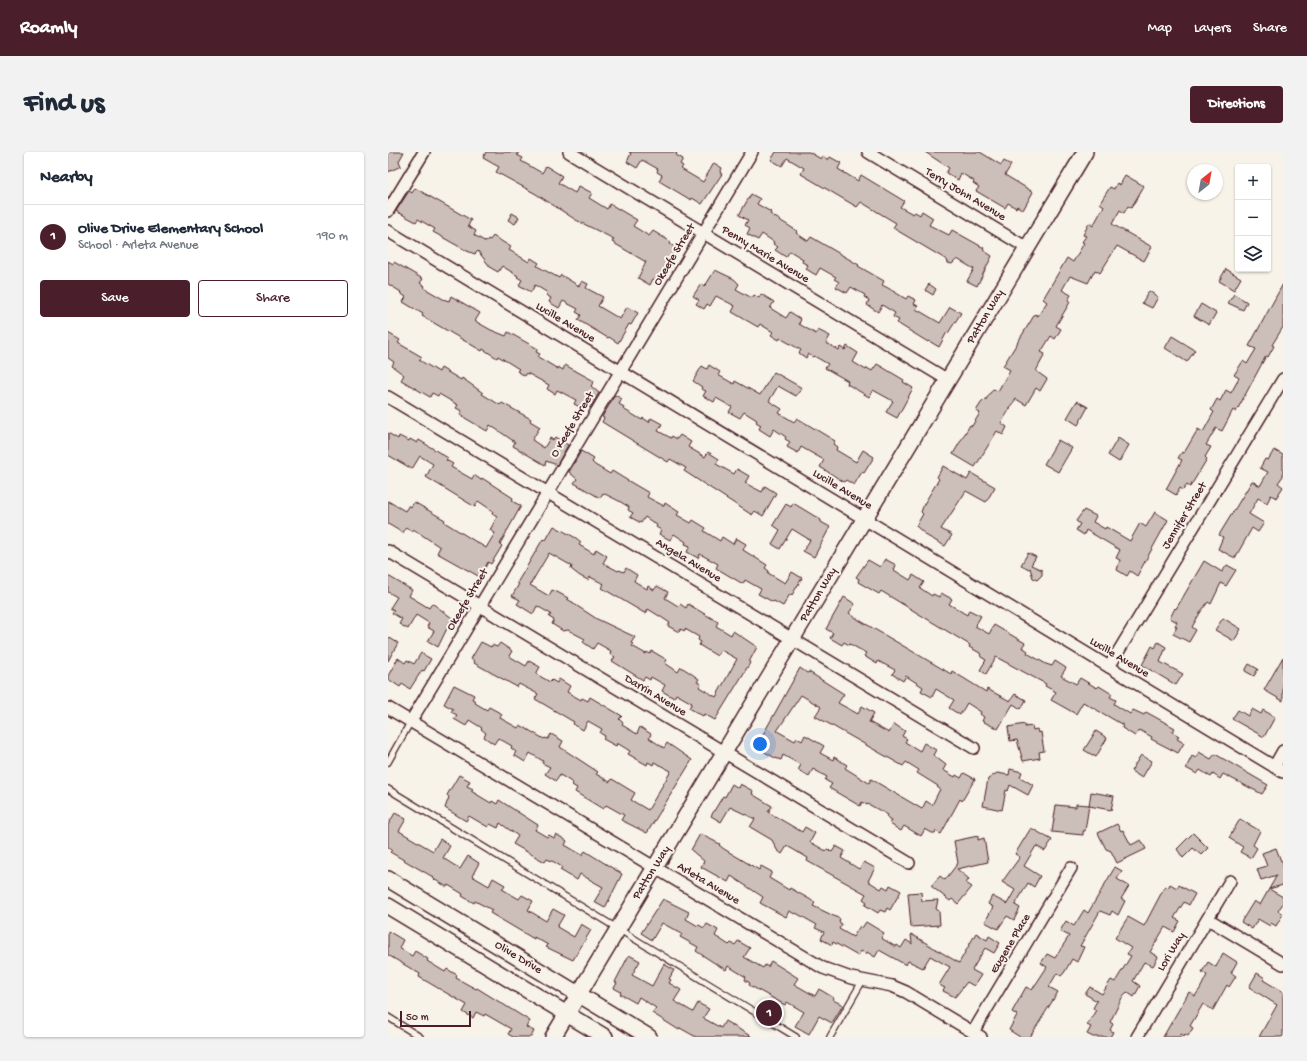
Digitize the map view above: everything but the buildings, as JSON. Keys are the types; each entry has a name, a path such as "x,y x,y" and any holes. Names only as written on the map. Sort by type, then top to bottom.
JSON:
{"street":[{"path":"388,211 424,152"},
{"name":"Penny Marie Avenue","path":"569,152 948,380"},
{"name":"Okeefe Street","path":"620,371 752,152"},
{"name":"Terry John Avenue","path":"868,152 1027,248"},
{"name":"Patton Way","path":"553,1037 577,994 656,868 1085,152"},
{"name":"Lucille Avenue","path":"388,231 1278,769"},
{"name":"O Keefe Street","path":"548,492 620,371"},
{"name":"Jennifer Street","path":"1109,667 1283,379"},
{"name":"Angela Avenue","path":"388,397 974,748"},
{"name":"Okeefe Street","path":"411,721 548,492"},
{"name":"Darrin Avenue","path":"388,551 909,863"},
{"name":"Arleta Avenue","path":"388,708 823,968 840,975 892,986 906,992 977,1035"},
{"path":"1278,769 1283,752"},
{"name":"Eugene Place","path":"977,1035 1071,868"},
{"name":"Olive Drive","path":"388,879 649,1037"},
{"name":"Lori Way","path":"1137,1037 1230,881"},
{"name":"Olive Drive","path":"388,906 605,1037"},
{"path":"1208,919 1283,964"}],"lane":[{"path":"388,762 411,721"},
{"path":"388,789 796,1037"},
{"path":"830,1037 863,980"},
{"path":"388,1017 420,1037"}],"place":[{"name":"Olive Drive Elementary School","path":"769,1013"}]}
